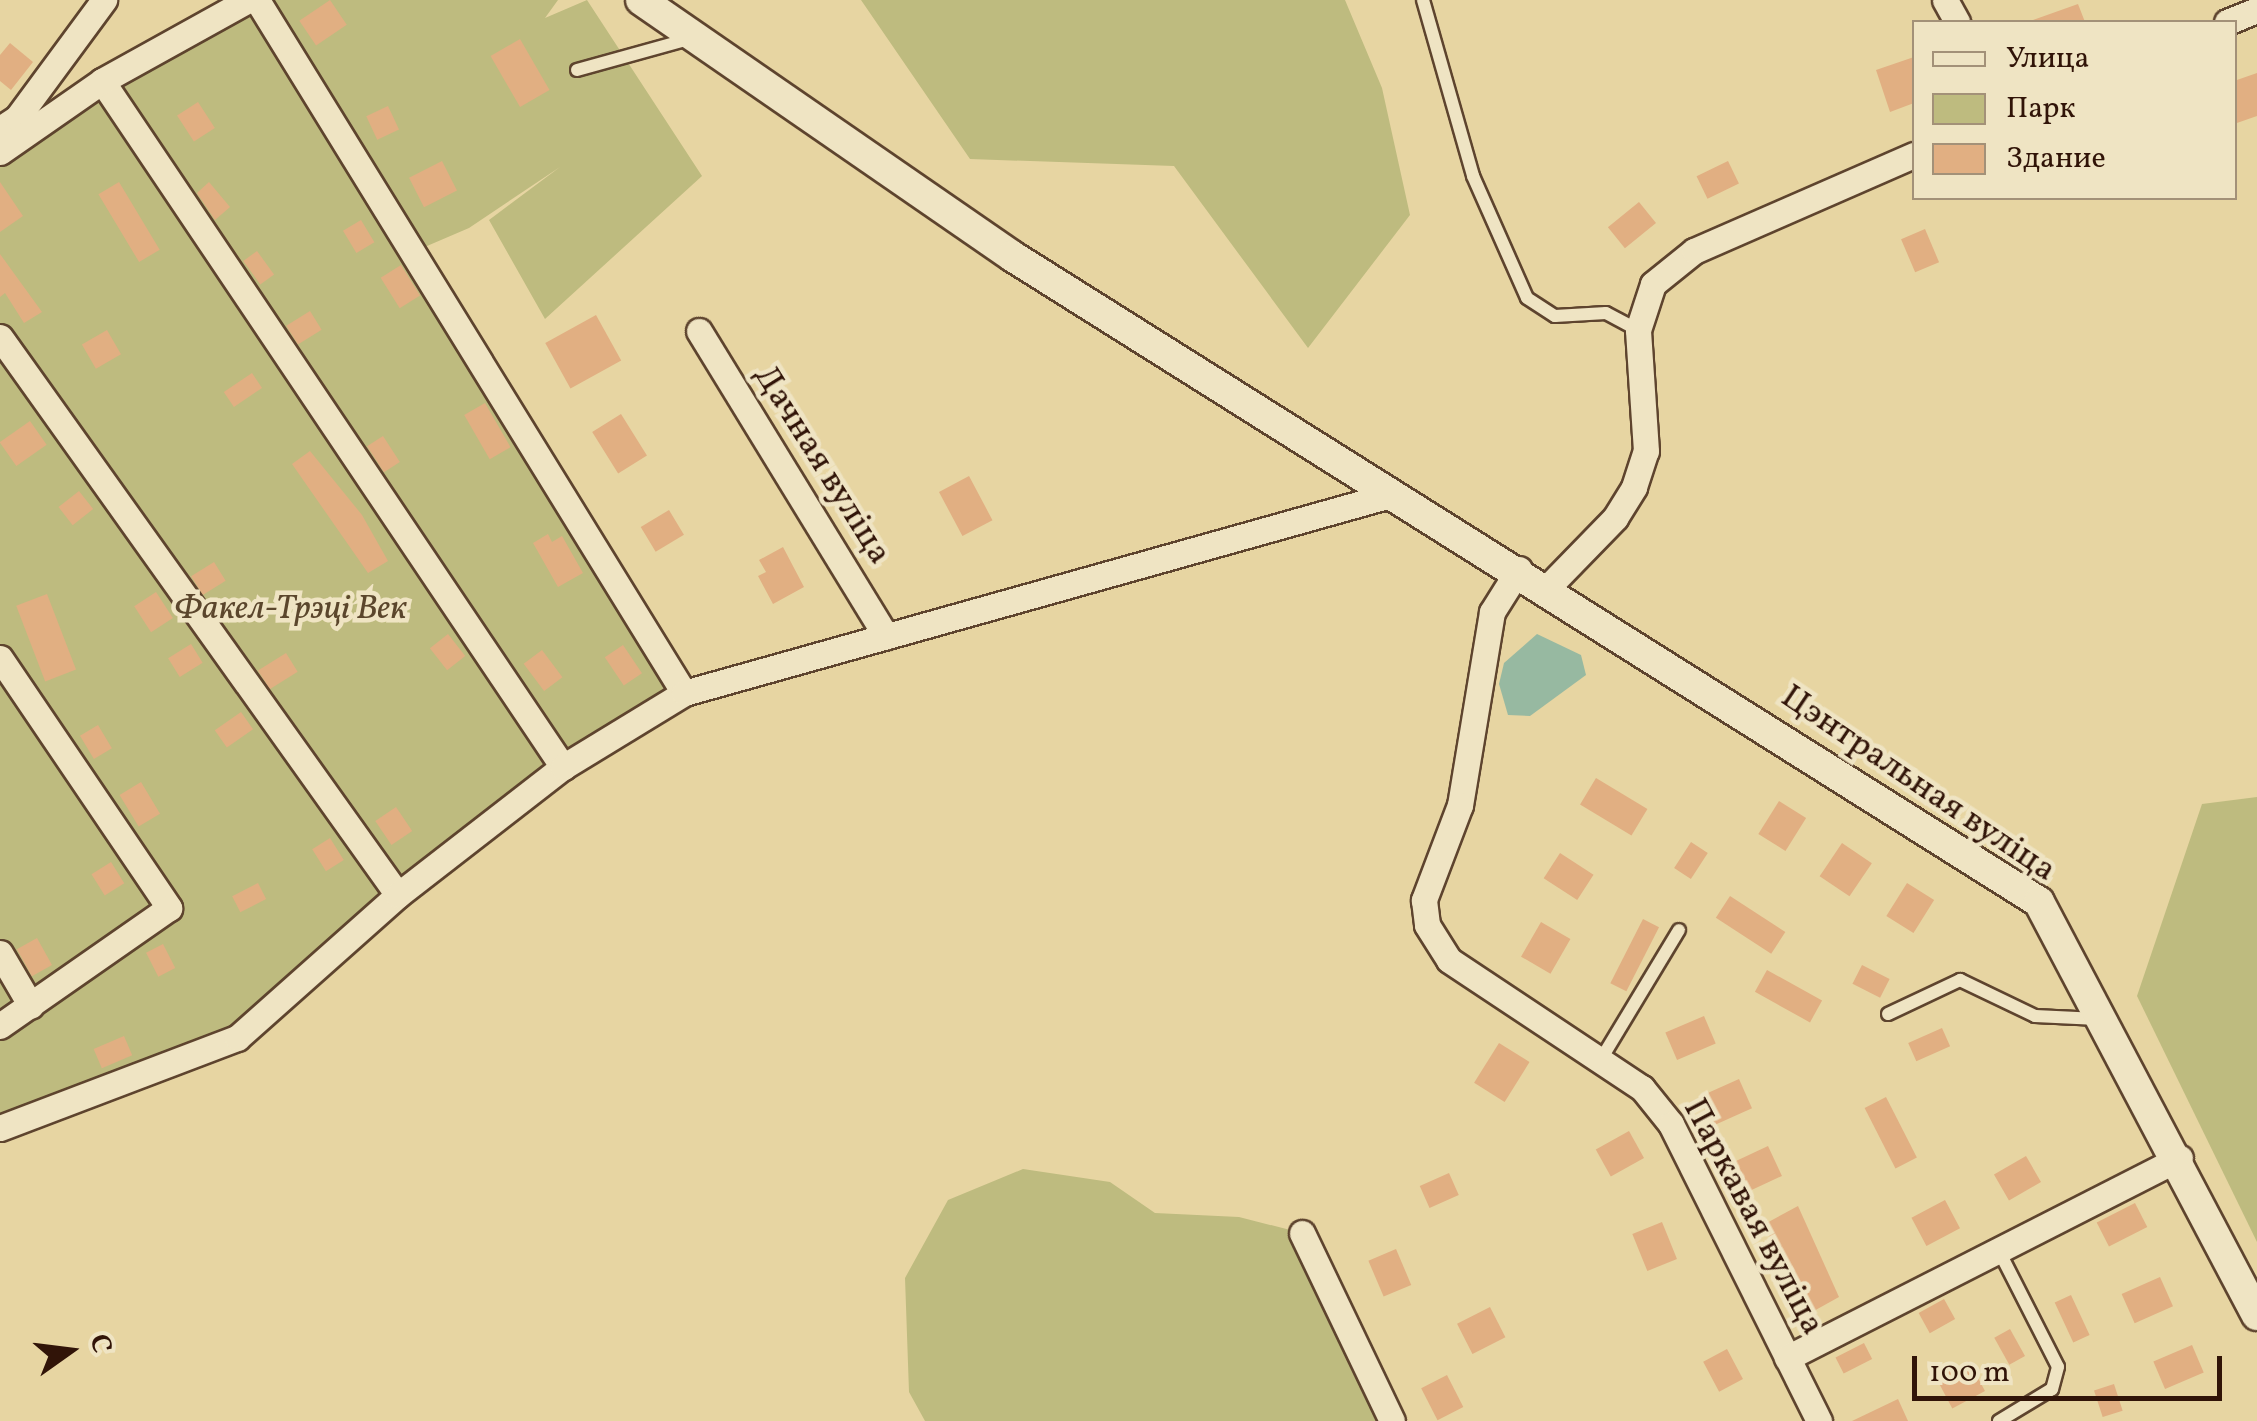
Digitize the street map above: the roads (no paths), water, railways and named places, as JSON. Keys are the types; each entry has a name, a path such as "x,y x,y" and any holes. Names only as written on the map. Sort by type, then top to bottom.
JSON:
{"street":[{"path":"0,129 17,118 104,0"},
{"path":"0,152 102,81 248,0"},
{"path":"257,0 684,693"},
{"name":"Цэнтральная вуліца","path":"641,0 1012,256 1519,569 2040,902 2180,1158 2257,1315"},
{"path":"2232,20 2257,10"},
{"path":"102,81 563,767"},
{"path":"1547,588 1615,518 1634,488 1646,451 1638,330 1653,284 1694,251 1912,156"},
{"name":"Дачная вуліца","path":"699,331 886,636"},
{"path":"0,337 398,895"},
{"path":"0,1128 236,1038 398,895 563,767 684,693 1394,494"},
{"name":"Паркавая вуліца","path":"1519,569 1492,612 1460,805 1424,900 1428,925 1449,960 1602,1056 1642,1088 1670,1124 1819,1421"},
{"path":"0,658 169,908 0,1026"},
{"path":"0,954 31,1006"},
{"path":"1787,1358 2180,1158"},
{"path":"1302,1233 1392,1421"}],"lane":[{"path":"1423,0 1473,176 1527,298 1555,316 1606,313 1638,330"},
{"path":"577,70 694,38"},
{"path":"1602,1056 1679,930"},
{"path":"1888,1014 1960,980 2035,1016 2104,1018"},
{"path":"1997,1248 2058,1367 2052,1389 1999,1421"}],"park label":[{"name":"Факел-Трэці Век","path":"290,609"}]}
